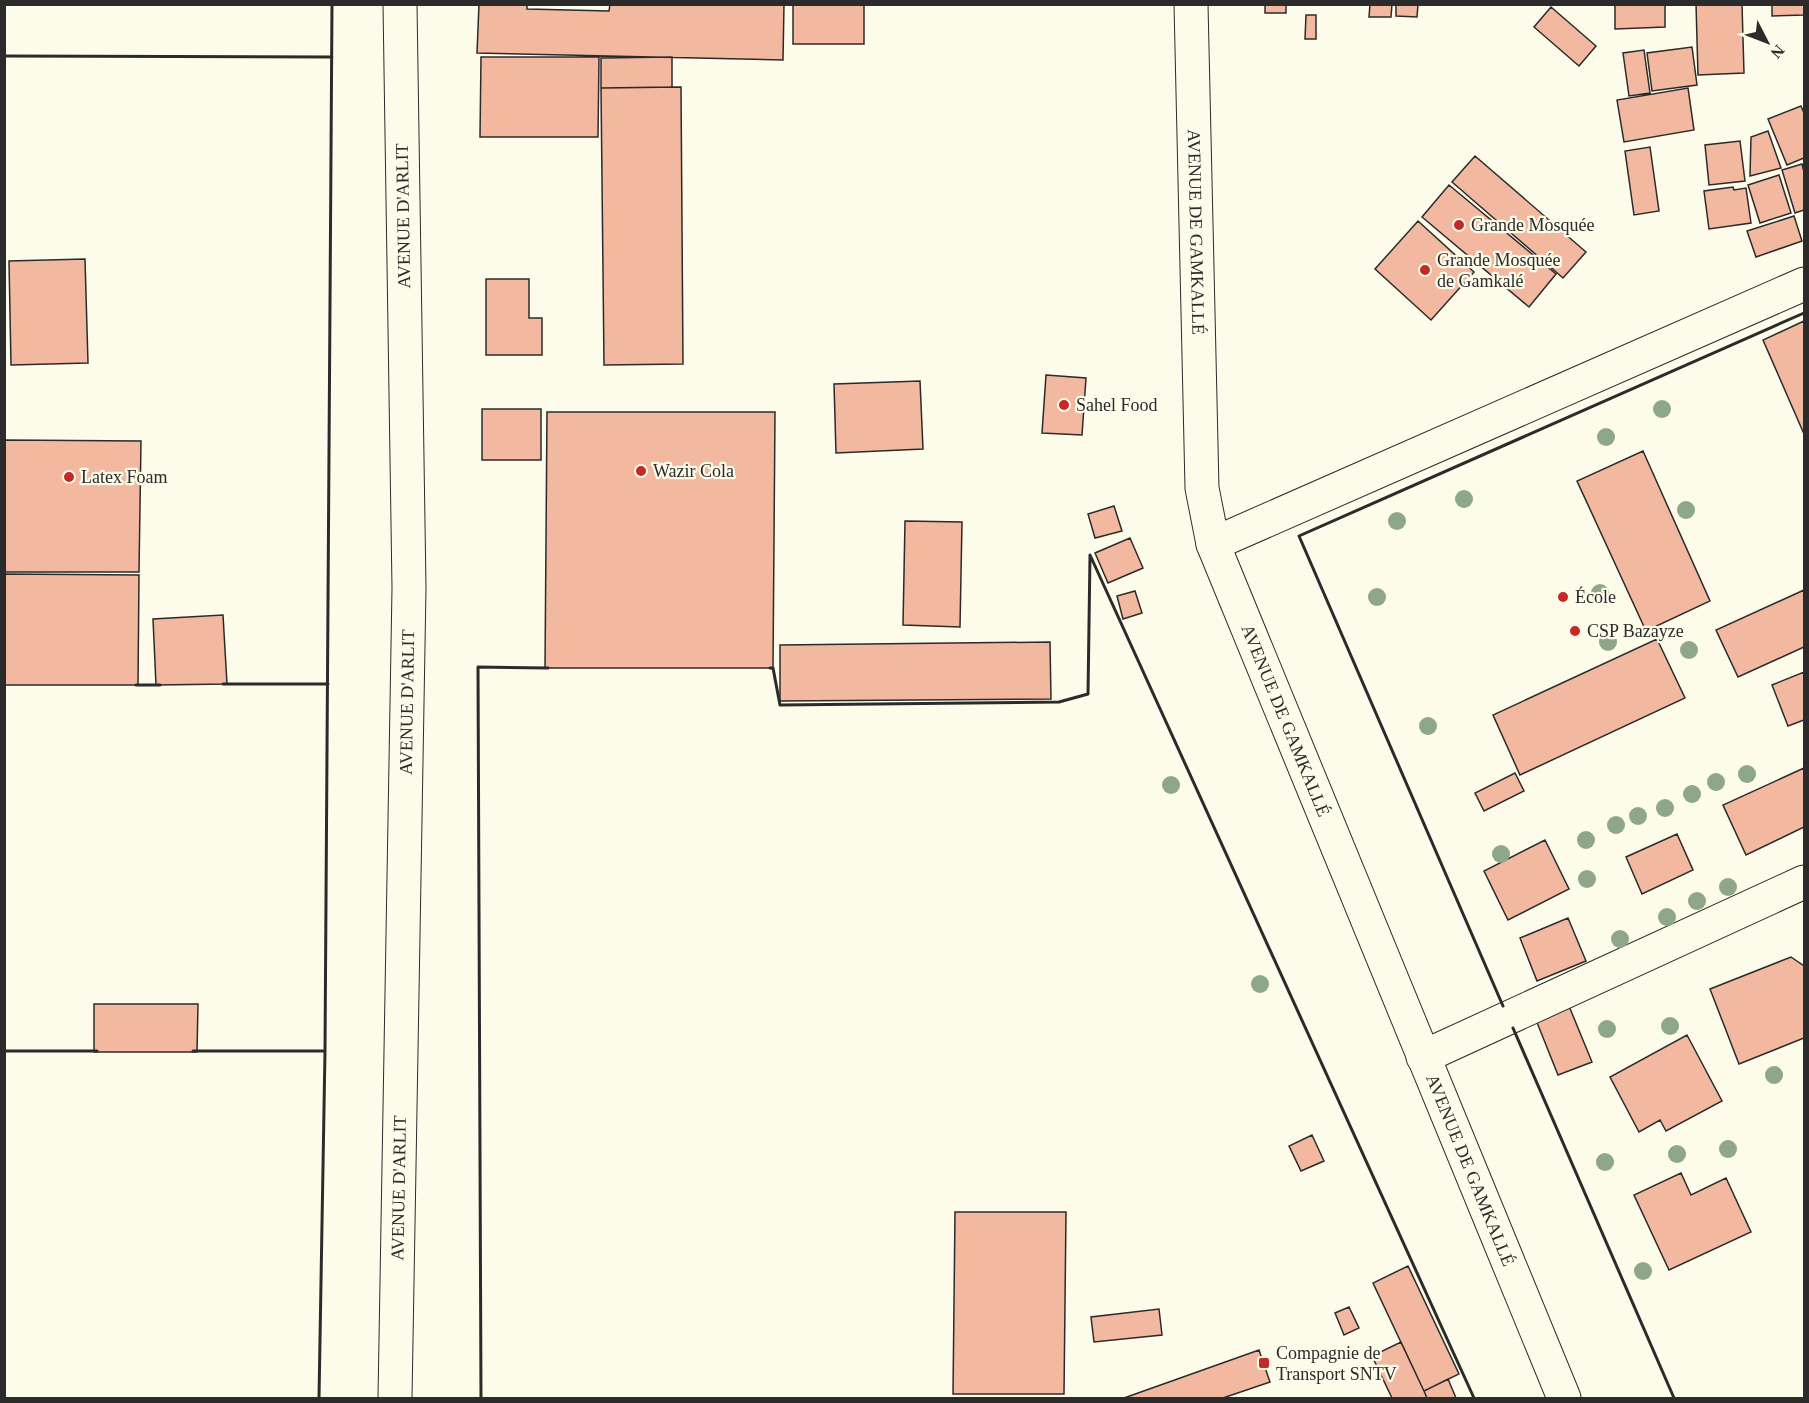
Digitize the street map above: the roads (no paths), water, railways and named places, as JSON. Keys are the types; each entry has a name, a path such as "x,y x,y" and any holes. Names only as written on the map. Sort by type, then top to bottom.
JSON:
{"street":[{"name":"AVENUE D'ARLIT","path":"395,1398 409,588 400,4"},
{"name":"AVENUE DE GAMKALLÉ","path":"1191,4 1202,488 1213,544 1564,1398"},
{"path":"1213,544 1804,284"},
{"path":"1423,1057 1804,882"}],"place":[{"name":"Grande Mosquée","path":"1459,225"},
{"name":"Grande Mosquée de Gamkalé","path":"1425,270"},
{"name":"Sahel Food","path":"1064,405"},
{"name":"Wazir Cola","path":"641,471"},
{"name":"Latex Foam","path":"69,477"},
{"name":"École","path":"1563,597"},
{"name":"CSP Bazayze","path":"1575,631"},
{"name":"Compagnie de Transport SNTV","path":"1264,1363"}]}
